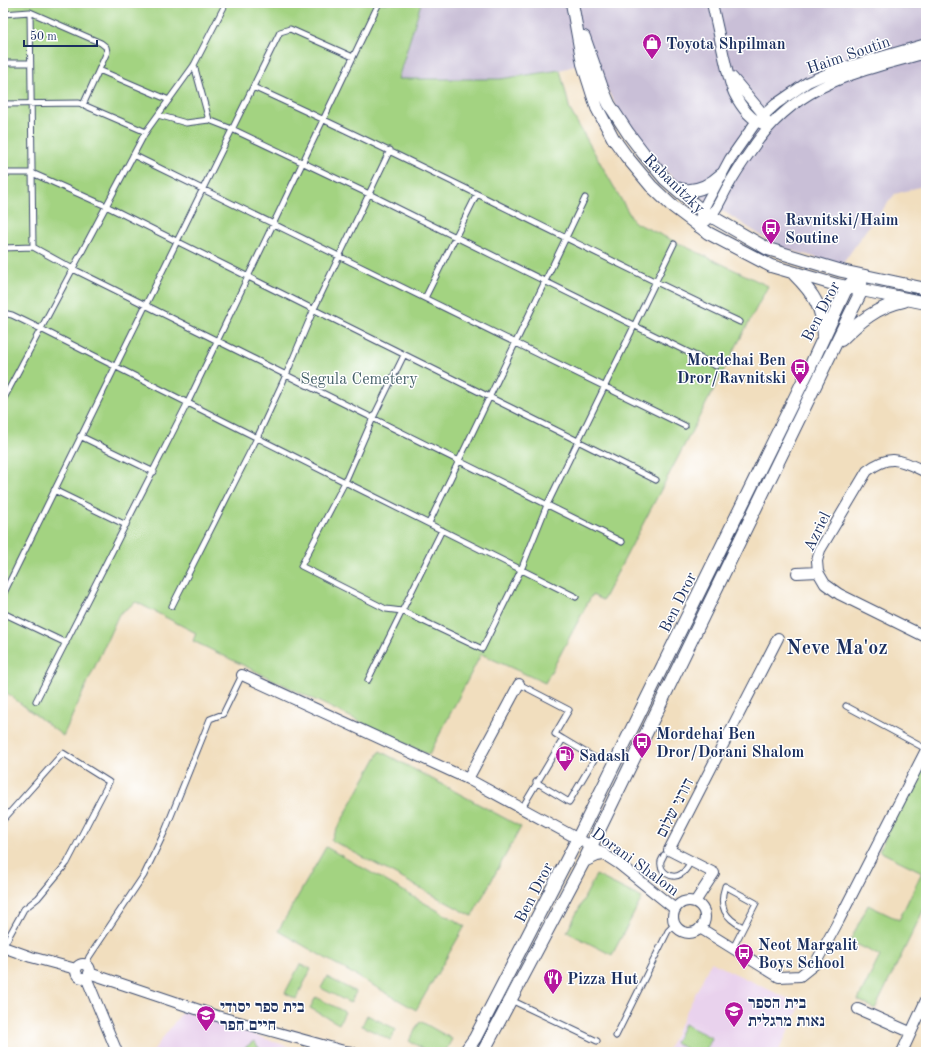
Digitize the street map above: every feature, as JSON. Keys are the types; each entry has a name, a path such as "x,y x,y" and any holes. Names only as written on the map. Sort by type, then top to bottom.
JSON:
{"street":[{"name":"Rabanitzky","path":"572,3 609,104 644,154 672,186 706,214 768,249 842,271 926,289"},
{"name":"Rabanitzky","path":"572,3 585,71 597,108 611,134 626,156 651,186 671,206 698,227 771,266 802,276 847,287 926,303"},
{"path":"712,3 733,91 739,102 769,126"},
{"name":"Haim Soutin","path":"706,214 722,175 744,139 760,118 781,100 808,82 836,70 926,44"},
{"name":"Haim Soutin","path":"698,227 706,214 728,187 751,150 769,126 787,109 812,91 840,78 926,53"},
{"path":"672,186 684,190 698,190 707,186 722,175"},
{"path":"791,272 808,288 815,300 823,324 824,337"},
{"name":"Ben Dror","path":"465,1052 475,1038 578,838 824,337 847,287 860,275"},
{"name":"Ben Dror","path":"483,1052 584,861 862,290 860,275"},
{"path":"834,346 853,328 879,309 908,300"},
{"name":"Azriel","path":"926,472 906,463 890,459 877,464 866,472 820,550 817,561 818,572 825,584 839,594 926,638"},
{"path":"797,573 818,572"},
{"name":"דורני שלום","path":"695,902 714,873 669,850 778,638"},
{"name":"Dorani Shalom","path":"242,675 468,778 591,846 619,864 676,909"},
{"path":"468,778 519,684"},
{"path":"700,928 780,977 800,976 815,964 846,907 925,752"},
{"path":"584,861 590,857 603,854"},
{"path":"686,901 695,902 703,909 704,914 704,919 700,928 696,931 682,931 675,924 673,919 676,909 678,905 686,901"},
{"path":"3,947 31,957 84,971 217,1016 347,1052"},
{"path":"84,971 117,1052"},
{"path":"902,1052 926,1000"},
{"path":"858,1009 910,1032"}],"lane":[{"path":"3,400 133,155 146,132 194,64 226,3"},
{"path":"36,701 154,472 249,277 379,3"},
{"path":"925,3 926,7"},
{"path":"30,12 33,247"},
{"path":"3,14 30,12 101,43 106,47 108,52 83,105"},
{"path":"3,595 280,32 290,28 353,57"},
{"path":"3,63 30,63"},
{"path":"194,64 209,120"},
{"path":"99,70 169,100"},
{"path":"253,87 390,150 655,282 740,322"},
{"path":"3,104 79,103 146,132"},
{"path":"158,115 186,123 209,120 232,128 369,194 716,366"},
{"path":"172,606 257,438 314,309 390,150"},
{"path":"133,155 685,426"},
{"path":"3,173 32,173 106,206 656,480"},
{"path":"426,298 477,194"},
{"path":"429,523 585,198"},
{"path":"404,355 372,418 345,482 301,566 386,609 402,611 482,649 521,570 547,505 674,244"},
{"path":"3,248 33,247 73,269 622,542"},
{"path":"3,313 12,315 41,329 576,597"},
{"path":"80,436 154,472"},
{"path":"54,490 126,525"},
{"path":"368,680 442,530"},
{"path":"3,613 66,643"},
{"path":"84,971 89,957 144,875 165,832 210,719 223,714 242,675"},
{"path":"519,684 569,710 555,734 595,758 569,802 536,782"},
{"path":"846,706 925,752"},
{"path":"522,808 536,782 563,739"},
{"path":"3,820 63,753 109,782 67,863 38,898 24,908 3,947"},
{"path":"664,855 661,862 662,869 666,874 672,876 680,875 686,870 691,861"},
{"path":"733,948 756,903 725,886 722,895 724,909 728,918 743,927"},
{"path":"616,1036 668,931 675,924"},
{"path":"510,1000 597,1042"}],"shaded area":[{"path":"421,3 926,3 926,185 895,194 866,230 842,265 779,247 676,181 650,156 622,119 606,87 596,60 560,70 500,79 397,79"},
{"name":"בית הספר נאות מרגלית","path":"711,962 801,1005 778,1052 667,1051"},
{"name":"בית ספר יסודי חיים חפר","path":"183,1011 305,1052 152,1052"}],"green space":[{"name":"Segula Cemetery","path":"3,3 421,3 398,79 500,79 560,70 570,110 634,222 768,286 603,600 592,595 545,683 481,654 429,755 193,641 196,633 136,602 119,614 63,736 3,690"},
{"path":"380,751 521,827 472,916 331,840"},
{"path":"923,761 926,762 926,905 875,1009 858,1000 880,956 850,941 868,905 899,920 922,872 879,851"},
{"path":"326,847 465,926 416,1010 278,931"},
{"path":"596,875 642,898 612,955 567,932"},
{"path":"300,964 311,969 296,999 285,993"},
{"path":"327,977 356,992 350,1003 321,988"},
{"path":"316,997 345,1012 339,1024 310,1008"},
{"path":"367,1015 396,1029 391,1040 362,1026"},
{"path":"420,1021 452,1039 445,1052 429,1052 409,1041"},
{"path":"684,1024 712,1038 705,1052 693,1052 675,1043"},
{"path":"254,1041 262,1052 239,1052"}],"place":[{"name":"Toyota Shpilman","path":"652,60"},
{"name":"Ravnitski/Haim Soutine","path":"771,245"},
{"name":"Mordehai Ben Dror/Ravnitski","path":"800,385"},
{"name":"Mordehai Ben Dror/Dorani Shalom","path":"642,759"},
{"name":"Sadash","path":"565,772"},
{"name":"Neot Margalit Boys School","path":"744,970"},
{"name":"Pizza Hut","path":"553,995"},
{"name":"בית הספר נאות מרגלית","path":"734,1028"},
{"name":"בית ספר יסודי חיים חפר","path":"206,1032"}],"district":[{"name":"Neve Ma'oz","path":"837,647"}]}
